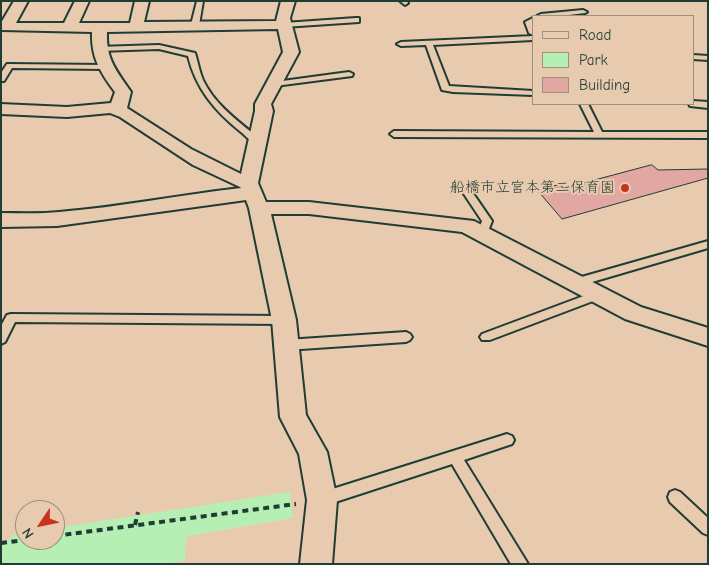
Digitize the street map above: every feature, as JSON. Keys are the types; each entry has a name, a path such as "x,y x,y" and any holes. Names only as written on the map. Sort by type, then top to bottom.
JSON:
{"street":[{"path":"21,1 6,27 100,28 284,25"},
{"path":"70,28 82,1"},
{"path":"136,26 142,1"},
{"path":"288,1 283,18 291,44 291,52 263,104 264,111 257,141 253,195 284,320 293,417 313,452 322,500 316,564"},
{"path":"100,28 98,49 105,67 123,92 118,110"},
{"path":"1,109 67,112 111,108 118,110 126,113 185,155 232,178 253,195"},
{"path":"1,220 57,219 149,208 182,201 253,195 309,208 467,226 633,313 708,337"}],"lane":[{"path":"196,25 200,1"},
{"path":"551,15 582,12"},
{"path":"284,25 356,20"},
{"path":"402,44 532,38"},
{"path":"429,43 445,88 453,90 532,93"},
{"path":"98,49 159,47 192,55 200,81 212,99 230,120 257,141"},
{"path":"694,57 708,58"},
{"path":"1,80 10,66 105,67"},
{"path":"275,84 348,74"},
{"path":"694,104 708,104"},
{"path":"584,105 598,134"},
{"path":"394,134 708,135"},
{"path":"467,191 487,222 482,234"},
{"path":"575,283 708,244"},
{"path":"486,337 597,295"},
{"path":"1,339 11,318 284,320"},
{"path":"286,345 406,337"},
{"path":"322,500 507,440"},
{"path":"455,457 520,564"},
{"path":"675,497 708,528"}],"path":[{"path":"65,535 289,504"},
{"path":"135,525 138,512"},
{"path":"1,543 15,541"}],"green space":[{"path":"290,492 293,518 186,536 185,560 168,564 1,564 1,547 15,534 15,550 65,550 65,526"}],"building":[{"path":"652,165 658,170 708,169 708,178 562,219 538,191 560,184 563,188"}],"place":[{"name":"船橋市立宮本第二保育園","path":"625,188"}]}
